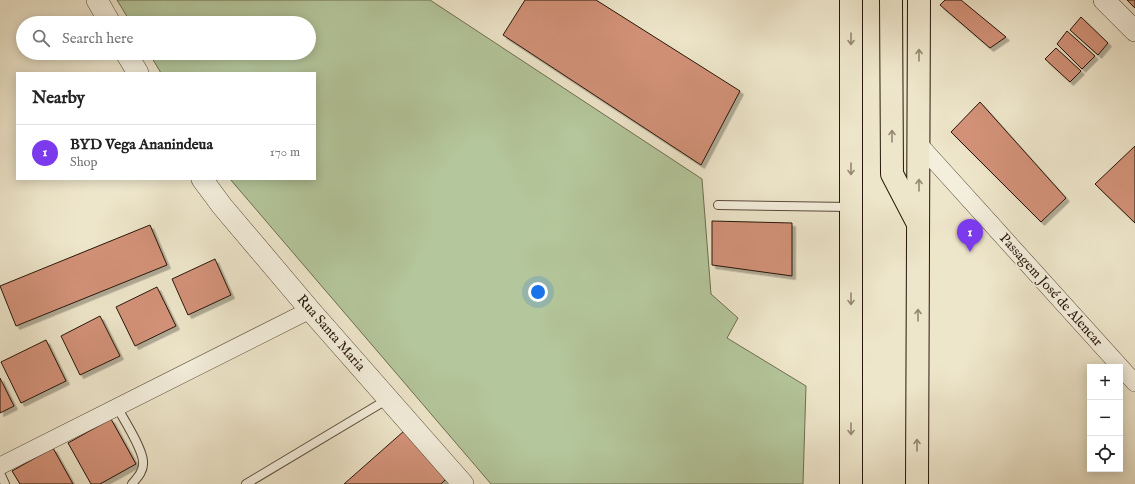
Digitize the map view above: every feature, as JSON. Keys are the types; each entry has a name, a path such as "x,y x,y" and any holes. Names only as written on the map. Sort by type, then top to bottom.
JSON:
{"highway":[{"path":"851,0 851,484"},
{"path":"891,0 892,174 918,224"},
{"path":"917,484 919,0"}],"street":[{"path":"97,0 106,16"},
{"path":"1104,0 1135,31"},
{"path":"130,60 137,72"},
{"name":"Passagem José de Alencar","path":"919,144 1135,383"},
{"name":"Rua Santa Maria","path":"203,180 222,206 310,310 463,484"},
{"path":"0,466 310,310"}],"lane":[{"path":"718,205 851,207"},
{"path":"246,484 388,399"},
{"path":"118,407 138,446 144,462 140,475 132,484"},
{"path":"0,473 5,484"}],"green space":[{"path":"117,0 430,0 702,179 711,294 738,318 727,338 806,386 803,484 491,484 231,180 316,180 316,72 160,72 153,60 316,60 316,16 127,16"}],"building":[{"path":"525,0 596,0 740,91 701,165 503,35"},
{"path":"945,0 961,0 1006,37 990,48 940,5"},
{"path":"1127,0 1135,0 1135,8"},
{"path":"1081,17 1108,43 1098,55 1070,30"},
{"path":"1067,31 1095,56 1082,69 1057,44"},
{"path":"1056,48 1081,71 1070,82 1045,59"},
{"path":"980,102 1066,198 1041,222 951,132"},
{"path":"1135,146 1135,223 1095,184"},
{"path":"712,221 792,223 792,276 712,265"},
{"path":"150,225 167,265 16,326 0,286"},
{"path":"215,259 231,295 188,315 172,279"},
{"path":"157,287 176,326 135,346 116,307"},
{"path":"100,316 120,356 80,375 61,336"},
{"path":"46,340 66,381 21,403 1,362"},
{"path":"0,378 14,406 0,413"},
{"path":"111,419 136,464 100,484 91,484 68,443"},
{"path":"404,431 446,479 441,484 344,484"},
{"path":"53,448 73,484 20,484 12,471"}],"place":[{"name":"BYD Vega Ananindeua","path":"970,252"}]}
